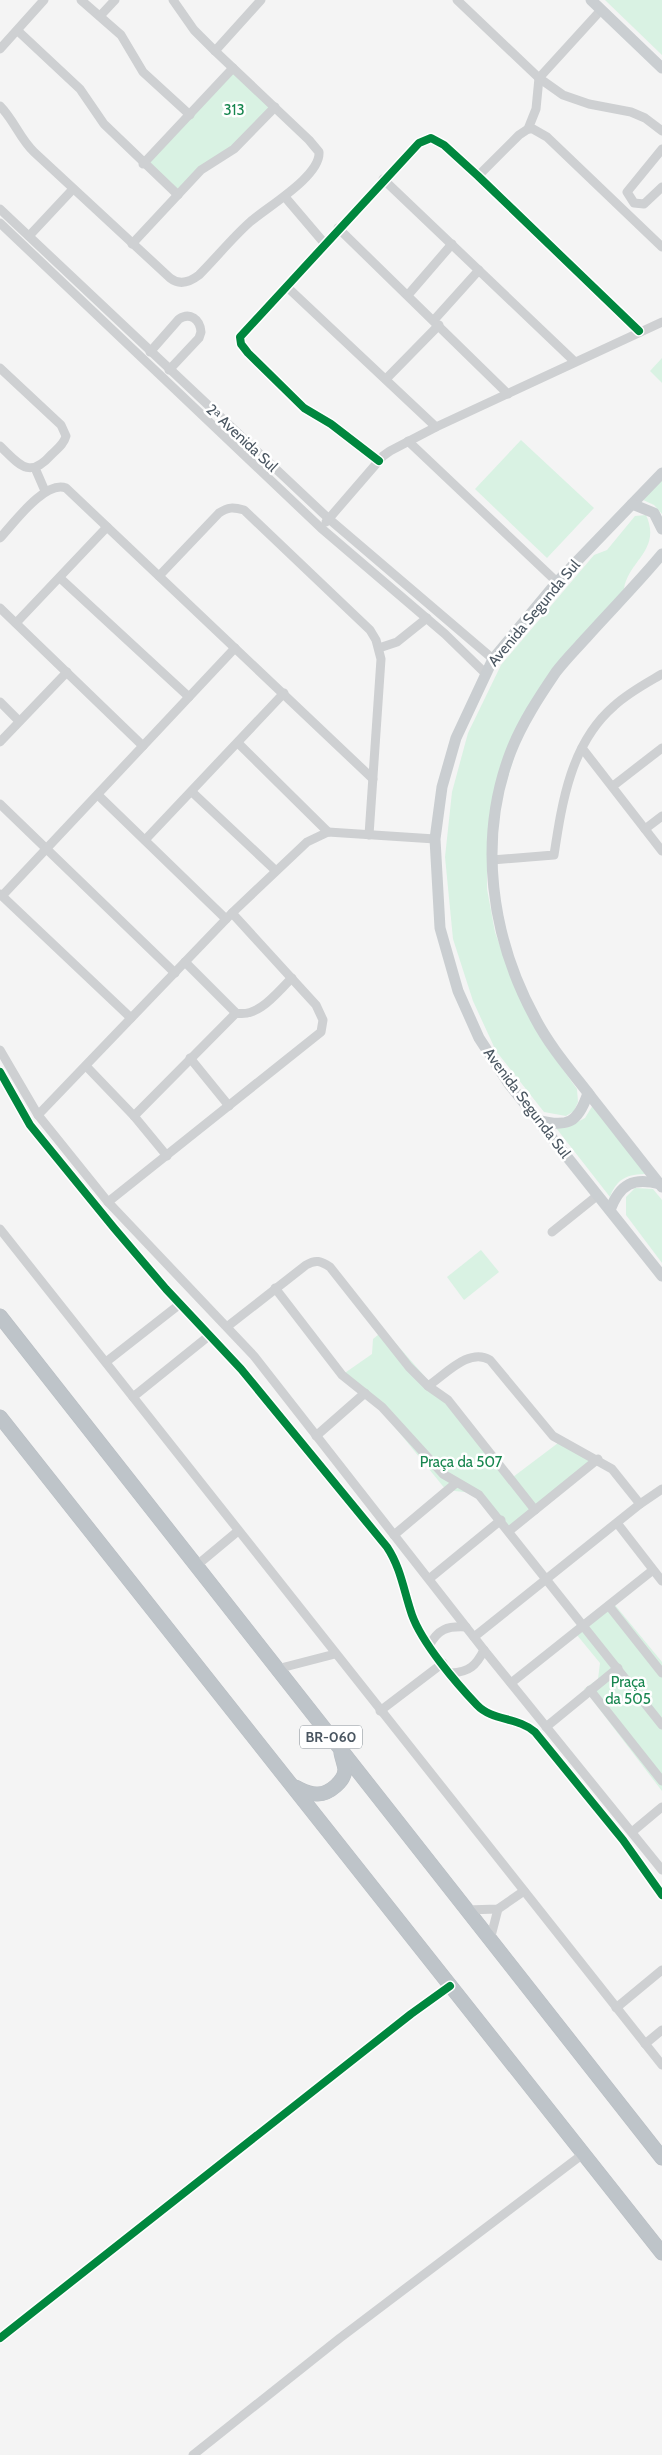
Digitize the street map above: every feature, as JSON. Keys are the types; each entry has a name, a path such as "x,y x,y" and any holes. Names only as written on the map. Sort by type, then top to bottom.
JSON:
{"highway":[{"name":"BR-060","path":"0,1316 662,2158"},
{"path":"0,1417 662,2253"},
{"path":"292,1786 310,1794 319,1795 334,1788 344,1776 345,1769 340,1749"}],"main road":[{"path":"591,0 662,68"},
{"name":"Avenida Segunda Sul","path":"662,473 557,582 493,659 456,738 442,787 434,838 440,928 458,991 486,1050 537,1120 662,1276"},
{"path":"632,504 654,513 662,529"},
{"path":"661,1186 565,1065 539,1024 510,964 495,907 492,860 494,826 500,789 511,751 534,705 558,670 662,554"},
{"path":"537,1120 560,1124 573,1120 578,1116 588,1093"},
{"path":"610,1210 615,1195 623,1187 635,1182 648,1181 661,1186"}],"street":[{"path":"0,49 44,0"},
{"path":"81,0 121,35 143,72 190,115"},
{"path":"100,16 115,0"},
{"path":"0,106 10,116 24,143 132,244 176,282 189,282 199,275 250,222 286,197 317,164 319,155 309,140 194,30 173,0"},
{"path":"215,50 261,0"},
{"path":"456,0 540,78 563,95 589,104 631,112 645,118 662,131"},
{"path":"478,176 519,135 528,129 536,109 540,78 601,10"},
{"path":"18,31 80,89 98,118 178,195"},
{"path":"144,164 234,68"},
{"path":"132,244 201,170 234,149 275,108"},
{"path":"528,129 533,129 547,137 662,247"},
{"path":"378,461 331,424 304,408 243,348 240,340 241,335 338,228 419,143 431,138 444,145 639,331"},
{"path":"662,149 627,192 634,203 644,204 662,187"},
{"path":"383,180 575,362"},
{"path":"29,236 73,189"},
{"path":"286,197 325,244"},
{"name":"2ᵃ Avenida Sul","path":"0,209 329,519 493,659"},
{"name":"2ᵃ Avenida Sul","path":"0,223 321,528 427,618 485,673"},
{"path":"338,228 508,394"},
{"path":"408,295 452,244"},
{"path":"386,378 436,323 479,270"},
{"path":"286,286 436,427"},
{"path":"150,352 179,320 185,316 191,316 196,320 201,332 199,338 169,370"},
{"path":"321,528 378,461 408,441 639,331 662,322"},
{"path":"0,368 61,426 66,436 62,444 45,462 35,468 21,466 0,446"},
{"path":"408,441 557,582"},
{"path":"35,468 45,491"},
{"path":"0,538 45,491 60,486 66,488 373,779"},
{"path":"159,576 219,513 226,508 234,507 244,510 370,630 380,648 381,659 369,834"},
{"path":"16,623 107,527"},
{"path":"60,578 189,697"},
{"path":"0,608 143,746"},
{"path":"380,648 397,642 427,618"},
{"path":"130,1018 1,895 47,849 235,648"},
{"path":"0,742 67,672"},
{"path":"492,860 554,856 560,814 569,780 582,748 604,715 626,696 660,679"},
{"path":"145,840 284,693"},
{"path":"0,702 19,721"},
{"path":"238,743 328,832"},
{"path":"582,748 662,851"},
{"path":"613,786 662,748"},
{"path":"192,792 275,870"},
{"path":"98,795 229,916 292,978 321,1013 323,1020 321,1032 108,1202"},
{"path":"0,804 175,973"},
{"path":"646,829 662,816"},
{"path":"38,1115 229,916 275,870 308,842 328,832 434,838"},
{"path":"185,962 236,1014 244,1015 254,1012 292,978"},
{"path":"134,1116 236,1014"},
{"path":"0,1050 38,1115 108,1202 228,1326 254,1356 484,1650 662,1870"},
{"path":"190,1058 229,1106"},
{"path":"86,1066 134,1116 167,1156"},
{"path":"0,1072 30,1125 166,1289 241,1369 393,1556 412,1616 429,1646 482,1709 524,1724 535,1732 622,1840 662,1896"},
{"path":"552,1232 598,1195"},
{"path":"0,1229 662,2065"},
{"path":"228,1326 274,1288 311,1262 317,1260 324,1263 409,1367 428,1386 448,1400 535,1510"},
{"path":"166,1289 178,1275"},
{"path":"274,1288 333,1365 382,1407 432,1465 456,1483 472,1489 480,1495 662,1725"},
{"path":"106,1362 180,1304"},
{"path":"133,1397 210,1335"},
{"path":"241,1369 254,1356"},
{"path":"428,1386 467,1359 477,1356 490,1360 553,1436 598,1459 616,1473 640,1504"},
{"path":"316,1436 366,1393"},
{"path":"509,1531 598,1459"},
{"path":"394,1535 456,1483"},
{"path":"474,1637 640,1504 662,1489"},
{"path":"429,1579 500,1520"},
{"path":"617,1523 662,1581"},
{"path":"196,1566 238,1531"},
{"path":"511,1683 653,1570"},
{"path":"609,1606 662,1673"},
{"path":"429,1646 439,1631 450,1626 466,1627"},
{"path":"451,1673 470,1670 479,1660 484,1650"},
{"path":"277,1669 335,1654"},
{"path":"380,1711 443,1663"},
{"path":"546,1726 618,1668"},
{"path":"590,1690 662,1781"},
{"path":"632,1832 662,1807"},
{"path":"466,1910 498,1909 524,1891"},
{"path":"490,1940 498,1909"},
{"path":"616,2008 662,1970"},
{"path":"0,2338 395,2026 450,1986"},
{"path":"645,2044 662,2030"},
{"path":"193,2455 340,2338 583,2154"}],"green space":[{"path":"605,0 662,0 662,55"},
{"name":"313","path":"233,66 278,109 213,161 177,199 140,163"},
{"path":"662,358 662,383 650,371"},
{"path":"521,440 594,508 547,558 475,489"},
{"path":"662,479 662,514 654,505 641,499"},
{"path":"646,515 650,527 650,537 647,546 627,579 624,589 530,706 487,844 487,889 495,932 515,988 539,1036 577,1089 578,1102 574,1111 566,1116 544,1112 496,1051 473,1001 453,939 445,857 452,792 468,733 501,665 594,555 607,550 635,516"},
{"path":"593,1105 647,1174 624,1178 616,1185 610,1197 553,1124 566,1128 585,1118"},
{"path":"635,1188 653,1189 662,1200 662,1263 626,1215 626,1197"},
{"path":"481,1250 499,1272 464,1300 447,1277"},
{"name":"Praça da 507","path":"384,1330 513,1477 562,1440 600,1462 508,1534 473,1493 446,1490 381,1410 339,1377 372,1354 373,1339"},
{"name":"Praça da 505","path":"610,1599 662,1662 662,1791 584,1689 598,1679 600,1663 572,1629"}],"cycle path":[{"path":"379,461 331,424 304,408 248,353 241,344 240,337 419,143 431,138 444,145 639,331"},
{"path":"0,1072 30,1125 166,1289 241,1369 387,1547 399,1572 417,1626 431,1650 450,1674 483,1710 497,1717 521,1724 535,1732 623,1840 662,1895"},
{"path":"0,2338 411,2014 450,1986"}]}
